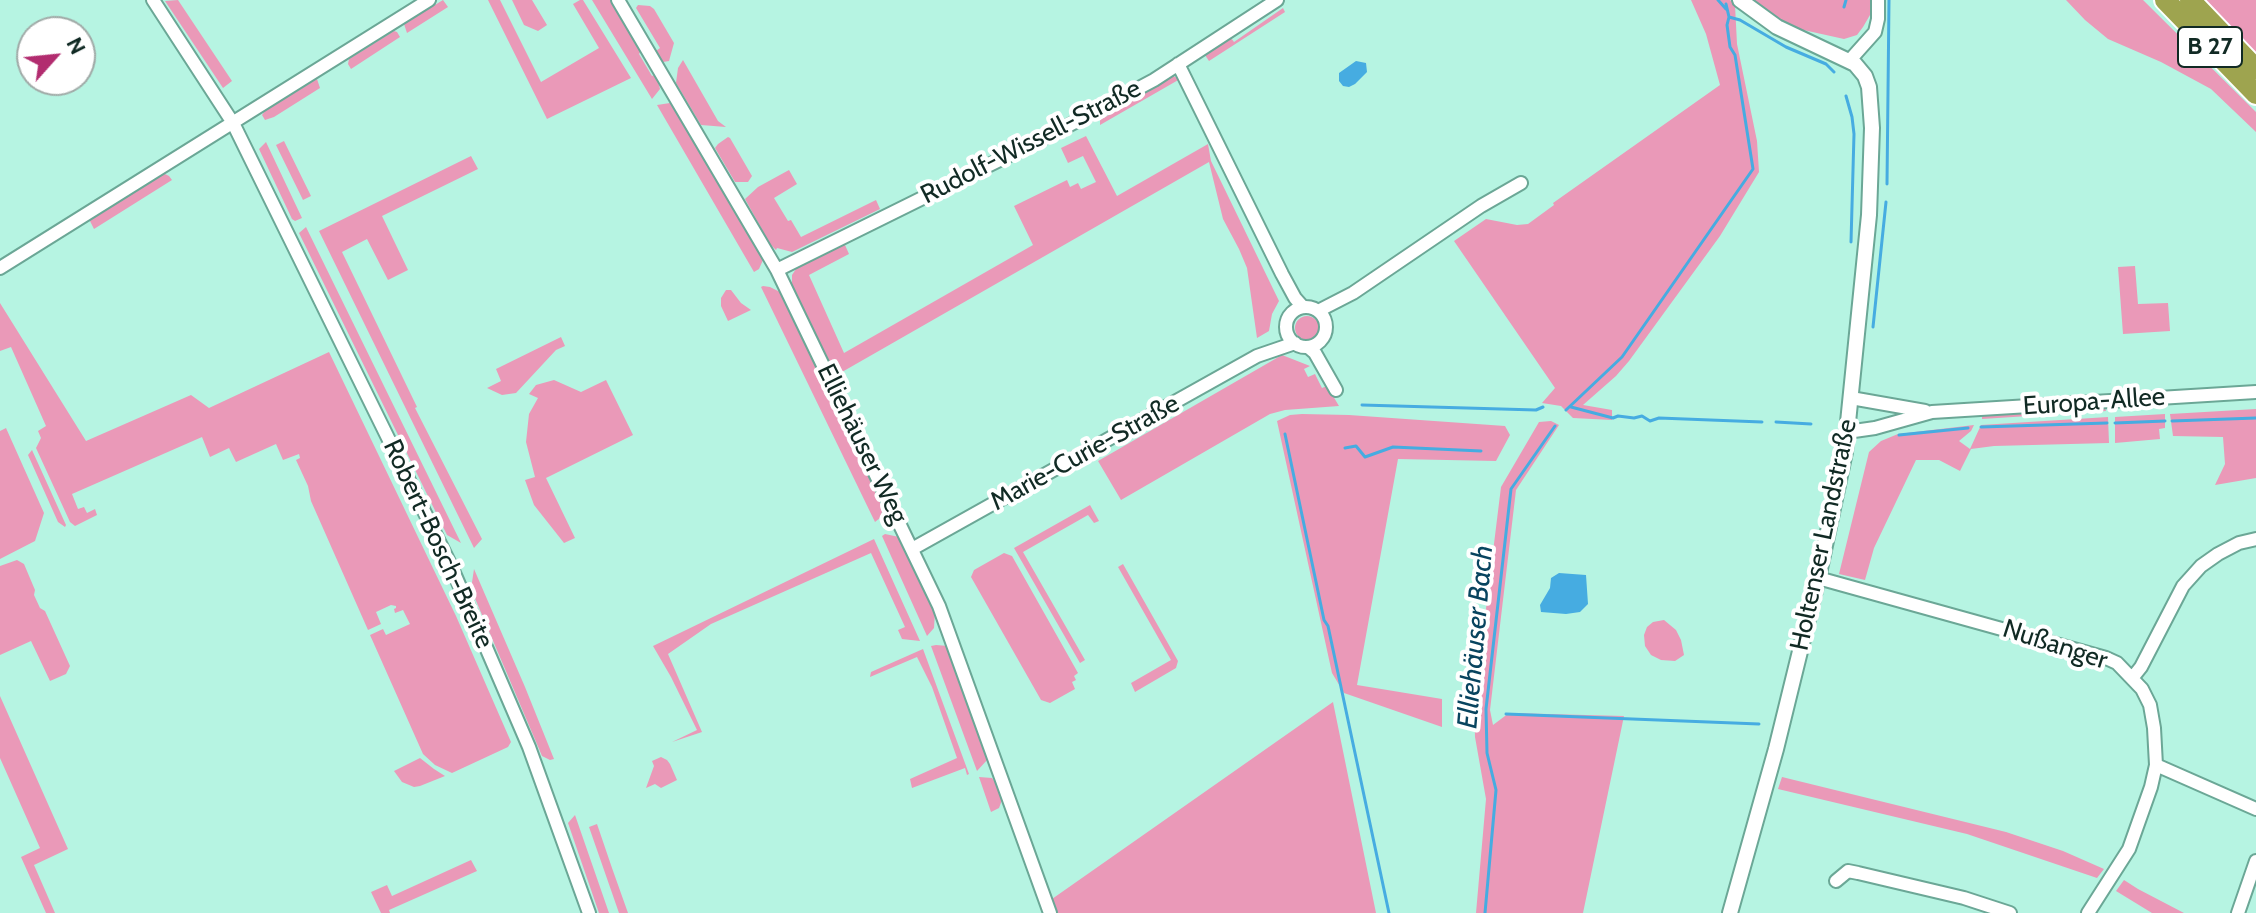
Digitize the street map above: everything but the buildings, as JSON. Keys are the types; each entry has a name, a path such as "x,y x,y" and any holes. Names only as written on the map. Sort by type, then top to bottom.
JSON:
{"highway":[{"name":"B 27","path":"2165,0 2256,94"},
{"name":"B 27","path":"2190,0 2256,69"},
{"name":"B 27","path":"2216,28 2256,80"}],"street":[{"name":"Robert-Bosch-Breite","path":"147,0 231,124"},
{"name":"Robert-Bosch-Breite","path":"153,0 231,124 451,566 529,747 589,913"},
{"path":"0,268 429,0"},
{"name":"Elliehäuser Weg","path":"618,0 777,270 912,549 950,633 1050,913"},
{"name":"Rudolf-Wissell-Straße","path":"777,270 1062,129 1178,64 1277,0"},
{"path":"1740,0 1777,27 1850,60 1875,32 1878,0"},
{"name":"Holtenser Landstraße","path":"1730,913 1776,749 1845,452 1869,215 1872,128 1868,82 1850,60"},
{"path":"1178,64 1295,298 1298,310"},
{"path":"1333,385 1315,353 1287,331 1287,321 1298,310 1318,311 1353,293 1481,206 1521,183"},
{"path":"1307,344 1325,333 1326,323 1353,293"},
{"path":"1318,311 1326,323"},
{"name":"Marie-Curie-Straße","path":"912,549 1257,356 1287,331"},
{"name":"Marie-Curie-Straße","path":"1257,356 1307,344"},
{"name":"Europa-Allee","path":"1847,432 1875,428 1932,412 2256,392"},
{"name":"Europa-Allee","path":"1851,398 1932,412"},
{"path":"2133,677 2190,578 2218,554 2239,543 2256,539"},
{"name":"Nußanger","path":"1818,578 2106,658 2133,677 2150,705 2156,765 2138,829 2129,849 2088,913"},
{"path":"2156,765 2256,809"},
{"path":"2238,913 2256,861"},
{"path":"1836,881 1848,871 1964,898 2010,913"}],"shaded area":[{"path":"178,0 232,81 223,88 165,1"},
{"path":"443,0 448,7 407,33 404,24"},
{"path":"488,0 500,0 541,82 599,48 573,4 580,0 583,0 631,78 547,119"},
{"path":"512,0 532,0 547,25 538,31 524,25"},
{"path":"592,0 610,0 641,51 639,54 652,76 656,74 660,89 652,99"},
{"path":"1691,0 1730,0 1735,5 1737,44 1757,141 1759,172 1720,236 1629,361 1583,405 1612,410 1612,420 1573,418 1561,406 1542,403 1555,388 1454,241 1486,219 1528,224 1720,85 1706,34"},
{"path":"1750,0 1872,0 1870,15 1863,27 1857,35 1844,39 1790,27"},
{"path":"2066,0 2143,0 2256,112 2256,132 2211,89 2161,62 2108,39"},
{"path":"2205,0 2256,0 2256,55"},
{"path":"638,5 654,9 674,43 669,61 663,62 656,51 660,48 636,8"},
{"path":"1283,8 1285,12 1209,61 1205,55 1231,38 1234,42"},
{"path":"394,31 400,37 351,69 349,59"},
{"path":"683,60 718,121 726,127 701,125 676,83 678,68"},
{"path":"1173,76 1180,79 1100,125 1100,120 1116,111 1115,107"},
{"path":"317,79 320,88 265,120 262,115 265,111"},
{"path":"670,103 675,106 757,246 763,260 754,272 657,105"},
{"path":"1086,136 1117,196 1208,144 1211,161 1279,301 1272,314 1269,331 1257,338 1247,268 1223,219 1209,162 842,372 835,359 828,362 792,287 792,275 798,266 842,243 845,245 849,254 809,275 844,353 1033,245 1014,206 1067,180 1070,187 1078,183 1081,189 1096,182 1083,156 1068,163 1061,148"},
{"path":"728,137 752,176 748,182 735,182 715,148"},
{"path":"284,141 311,196 303,200 276,145"},
{"path":"266,142 302,218 295,221 259,149"},
{"path":"471,156 478,169 382,216 408,270 388,280 367,239 342,252 415,408 482,539 474,548 319,231"},
{"path":"789,170 797,184 774,198 801,237 876,200 880,209 792,252 776,250 745,199 758,187"},
{"path":"165,174 172,180 94,229 89,219"},
{"path":"306,227 461,543 447,535 299,233"},
{"path":"2135,266 2138,304 2168,303 2170,331 2123,334 2118,267"},
{"path":"761,287 780,292 861,461 883,509 875,522"},
{"path":"726,290 731,290 751,310 728,321 721,306"},
{"path":"0,303 86,441 191,395 209,408 329,352 456,616 511,742 508,747 452,773 435,765 423,754 370,635 383,629 386,635 410,624 403,610 395,613 396,606 391,605 376,612 381,624 368,630 311,501 296,460 300,458 299,454 283,460 276,444 236,462 229,448 210,457 202,437 72,494 78,509 84,507 87,513 95,509 97,515 75,526 70,522 36,448 41,438 38,431 46,426 11,347 0,351"},
{"path":"1302,316 1312,316 1319,323 1319,333 1312,340 1302,340 1295,333 1295,323"},
{"path":"561,337 565,346 556,350 516,393 502,395 487,388 501,381 496,369"},
{"path":"1282,355 1310,366 1304,369 1308,377 1315,374 1322,388 1327,386 1339,406 1270,414 1121,500 1098,461"},
{"path":"554,380 581,392 606,380 633,435 546,478 575,538 564,543 534,505 525,480 535,477 526,442 529,414 538,398 529,394 536,385"},
{"path":"2105,408 2106,411 1982,419 1982,416"},
{"path":"2256,409 2256,478 2215,485 2225,464 2223,437 2173,436 2170,414"},
{"path":"1302,414 1505,426 1510,435 1496,461 1398,459 1357,685 1442,699 1442,727 1344,693 1332,673 1277,421"},
{"path":"2165,414 2165,428 2159,429 2160,439 2115,443 2115,417"},
{"path":"2108,417 2109,443 1971,449 1960,471 1939,460 1916,460 1874,548 1865,580 1839,574 1869,452 1881,441 1898,434 1974,425 1959,441 1970,449 1981,425"},
{"path":"1551,421 1559,425 1516,490 1490,710 1493,725 1509,713 1624,716 1583,913 1476,913 1486,799 1475,737 1474,706 1501,487 1539,422"},
{"path":"6,428 44,513 35,541 0,559 0,431"},
{"path":"32,450 65,527 58,522 28,455"},
{"path":"1090,505 1099,521 1094,523 1088,515 1023,552 1085,660 1080,663 1014,548"},
{"path":"882,536 899,537 935,612 934,628 927,636"},
{"path":"874,539 920,641 902,639 898,630 905,627 871,553 711,624 668,654 702,732 672,742 697,730 653,646"},
{"path":"1004,553 1012,556 1078,673 1072,682 1075,689 1050,703 1041,700 971,577 974,570"},
{"path":"17,560 24,564 35,590 34,595 40,608 45,611 70,666 66,674 50,681 31,641 0,655 0,566"},
{"path":"1123,564 1178,661 1176,668 1135,692 1131,683 1171,660 1118,567"},
{"path":"474,569 554,759 542,756 471,589"},
{"path":"1664,620 1676,630 1681,640 1684,655 1675,661 1661,660 1651,655 1645,646 1647,627"},
{"path":"931,646 948,646 988,759 977,771"},
{"path":"923,649 969,774 965,768 912,788 910,779 957,758 932,687 917,657 870,677 871,672"},
{"path":"0,696 68,849 34,865 55,913 46,913 21,857 40,848 0,758"},
{"path":"1333,702 1376,913 1056,913 1052,899"},
{"path":"661,757 670,764 677,780 661,788 655,784 646,788 654,766 652,761"},
{"path":"420,758 445,776 414,787 402,782 394,771"},
{"path":"979,777 992,778 1002,800 999,808 991,812"},
{"path":"1782,777 2006,832 2104,869 2097,878 1967,834 1778,789"},
{"path":"575,815 609,913 599,913 568,823"},
{"path":"597,824 628,913 619,913 589,827"},
{"path":"471,860 477,871 389,910 390,913 381,913 371,892 387,885 392,896"},
{"path":"2124,880 2184,913 2152,913 2116,891"}],"water":[{"path":"1356,61 1366,63 1367,72 1355,84 1343,86 1339,73"},
{"path":"1559,573 1586,575 1588,604 1580,612 1541,612 1540,605 1550,588 1551,578"}],"waterway":[{"path":"1718,0 1726,9"},
{"path":"1844,7 1846,0"},
{"path":"1887,184 1889,0"},
{"name":"Elliehäuser Bach","path":"1566,410 1622,357 1753,169 1735,55 1730,47 1726,4"},
{"path":"1729,17 1826,64 1834,72"},
{"path":"1846,96 1854,134 1851,242"},
{"path":"1873,327 1886,202"},
{"path":"1362,405 1536,410 1543,407"},
{"path":"1571,407 1613,418 1642,416 1650,421 1659,418 1762,422"},
{"path":"2172,421 2256,418"},
{"path":"2115,423 2165,421"},
{"path":"1776,422 1811,424"},
{"path":"1981,427 2107,423"},
{"name":"Elliehäuser Bach","path":"1485,913 1496,790 1487,753 1486,709 1511,489 1555,426"},
{"path":"1899,435 1968,428"},
{"path":"1285,434 1389,913"},
{"path":"1345,448 1356,446 1365,457 1393,447 1481,451"},
{"path":"1506,714 1759,724"}]}
